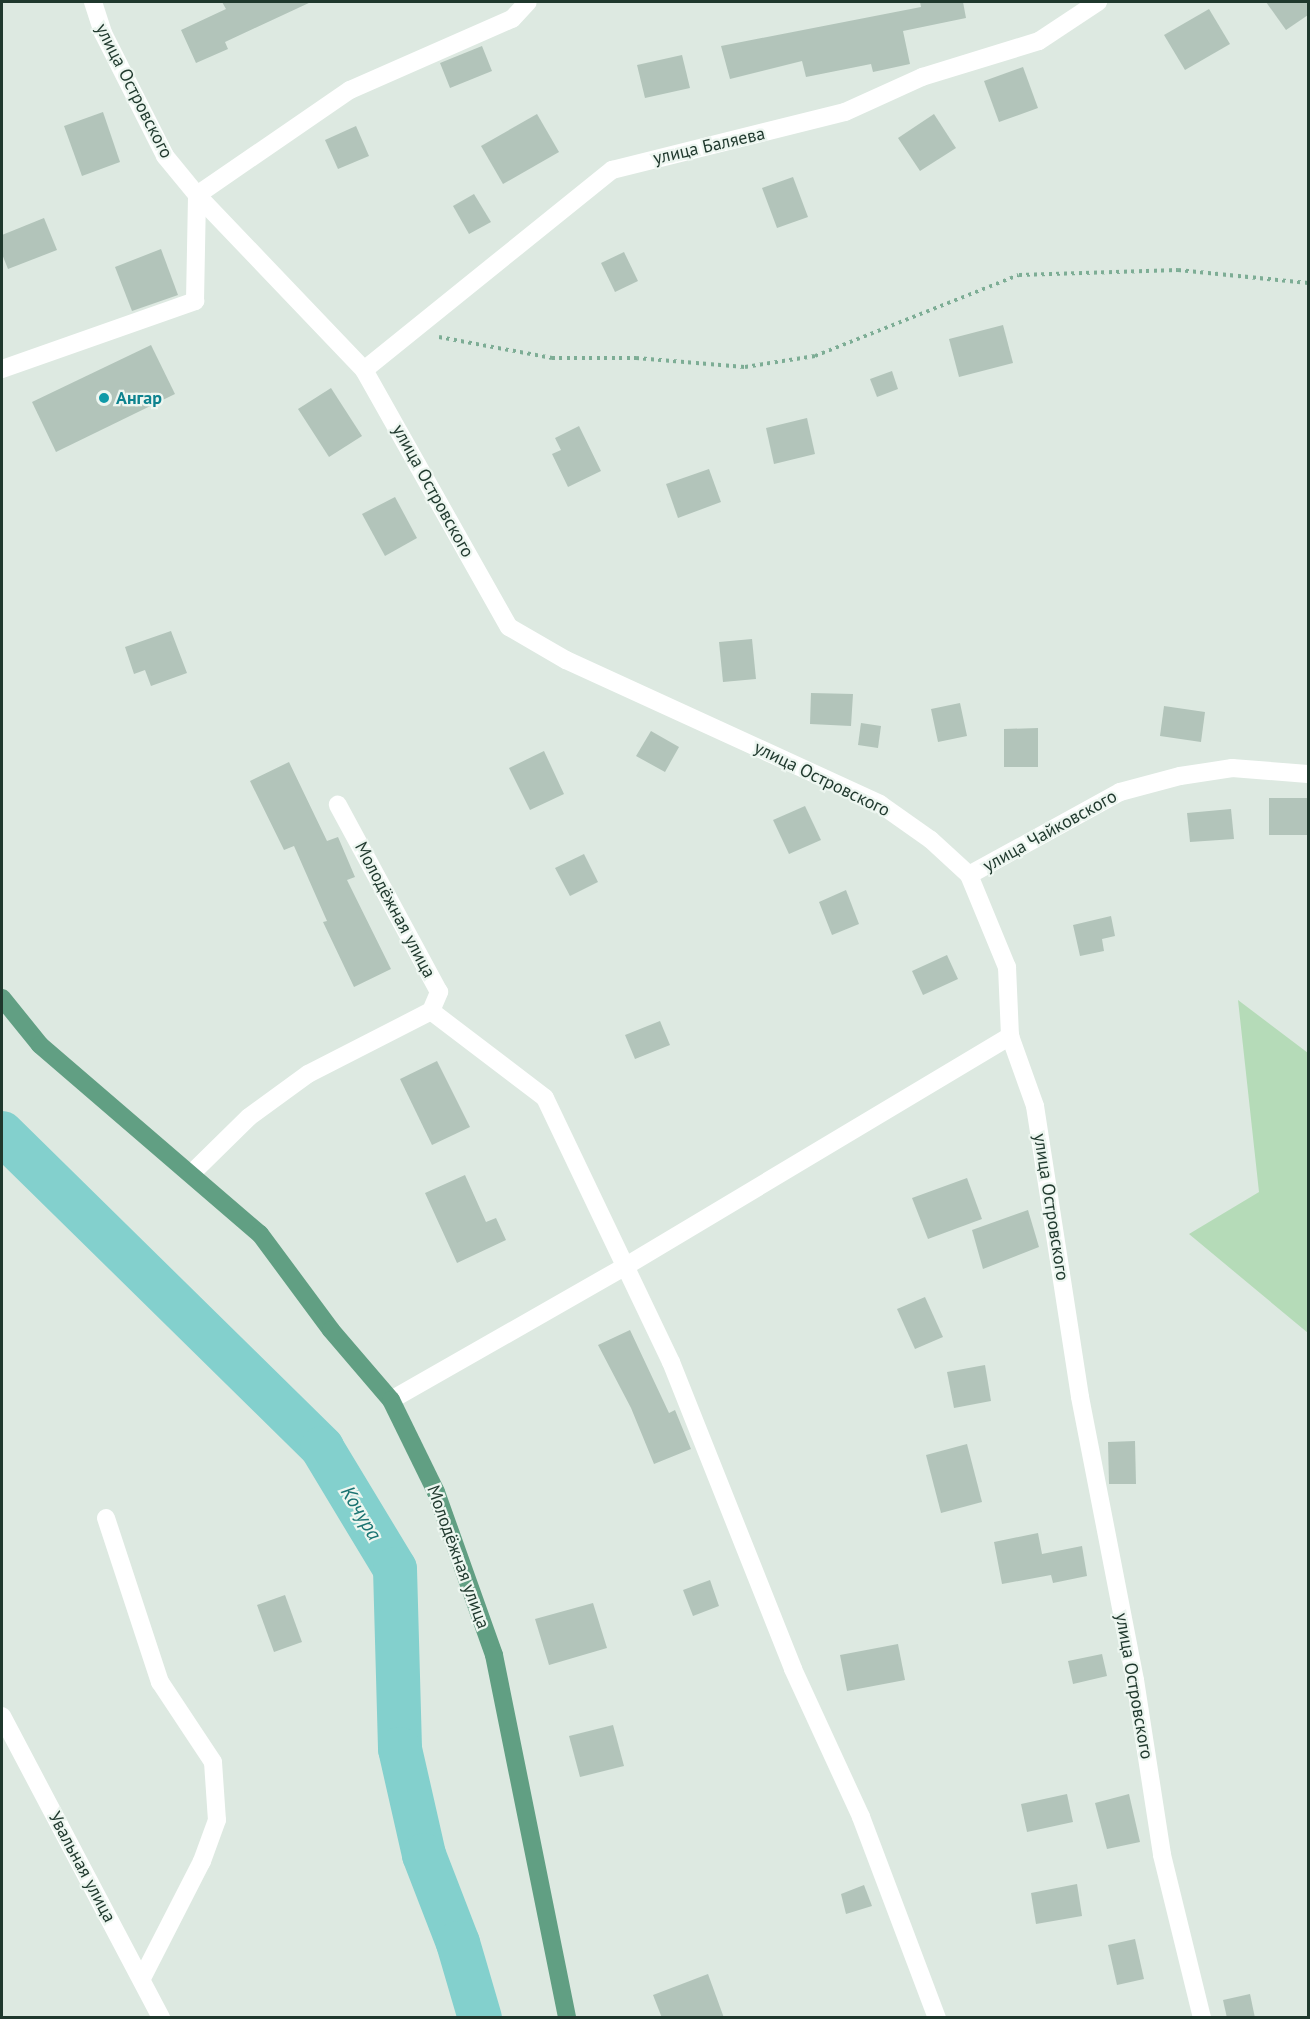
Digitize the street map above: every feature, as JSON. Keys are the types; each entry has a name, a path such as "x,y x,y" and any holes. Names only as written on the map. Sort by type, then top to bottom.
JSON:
{"main road":[{"name":"Молодёжная улица","path":"2,998 40,1045 260,1234 331,1330 391,1400 436,1492 494,1655 567,2018"}],"street":[{"path":"2,369 195,301 197,195 350,90 512,19 528,2"},
{"name":"улица Баляева","path":"364,370 612,170 845,112 922,77 1039,41 1098,2"},
{"name":"улица Островского","path":"91,5 165,156 197,195 364,370 509,627 566,660 880,804 931,840 969,875 1006,967 1010,1036 1035,1106 1080,1397 1135,1680 1162,1855 1202,2018"},
{"name":"улица Чайковского","path":"969,875 1120,792 1180,776 1232,768 1308,774"},
{"name":"Молодёжная улица","path":"338,805 439,992 431,1011"},
{"path":"191,1174 249,1117 308,1074 431,1011 545,1098 671,1362 793,1669 861,1817 937,2018"},
{"path":"391,1400 626,1266 1010,1036"},
{"path":"106,1518 160,1682 213,1761 217,1820 202,1861 142,1978"},
{"name":"Увальная улица","path":"2,1716 142,1978 161,2018"}],"path":[{"path":"408,335 447,338 552,358 636,358 745,368 815,356 1019,274 1178,270 1308,283"}],"green space":[{"path":"1238,1000 1308,1053 1308,1333 1189,1234 1259,1192"}],"building":[{"path":"222,2 311,2 225,42 228,49 196,63 181,30 226,9"},
{"path":"920,2 963,2 966,18 903,31 910,64 873,72 871,64 806,77 802,61 730,79 721,46 921,7"},
{"path":"1266,2 1308,2 1308,15 1286,30"},
{"path":"1209,9 1230,44 1185,70 1164,35"},
{"path":"482,46 492,71 450,88 440,63"},
{"path":"682,55 690,88 645,98 637,65"},
{"path":"1023,67 1038,108 999,122 984,81"},
{"path":"103,112 120,162 82,176 64,126"},
{"path":"537,114 559,152 503,184 481,146"},
{"path":"934,114 956,148 920,171 898,138"},
{"path":"356,126 369,156 338,169 325,140"},
{"path":"793,177 808,217 777,228 762,188"},
{"path":"474,194 491,222 469,234 453,206"},
{"path":"44,218 57,250 8,269 2,254 2,235"},
{"path":"161,249 178,295 132,311 115,267"},
{"path":"624,252 638,281 615,292 601,263"},
{"path":"1003,325 1013,363 959,377 949,339"},
{"name":"Ангар","path":"151,345 175,394 56,452 32,402"},
{"path":"892,371 898,389 877,397 870,379"},
{"path":"331,388 362,436 329,457 298,409"},
{"path":"807,418 815,454 774,464 766,428"},
{"path":"579,426 601,471 568,487 552,454 561,450 555,438"},
{"path":"709,469 721,502 678,518 666,484"},
{"path":"395,497 417,538 385,556 362,514"},
{"path":"171,631 187,673 151,686 145,670 134,674 125,647"},
{"path":"752,639 756,679 723,682 719,642"},
{"path":"811,693 853,694 851,726 810,724"},
{"path":"960,703 967,736 938,742 931,709"},
{"path":"1164,706 1205,712 1201,742 1160,736"},
{"path":"861,723 881,726 878,748 858,745"},
{"path":"1038,728 1038,767 1004,767 1004,729"},
{"path":"651,731 679,747 665,772 636,756"},
{"path":"544,751 564,794 530,810 509,768"},
{"path":"289,762 327,841 338,837 355,877 347,880 391,969 354,987 323,922 327,921 294,846 284,850 250,781"},
{"path":"1269,798 1308,798 1308,835 1269,835"},
{"path":"805,806 821,840 789,854 773,820"},
{"path":"1231,809 1234,839 1190,842 1187,813"},
{"path":"584,854 598,882 570,896 555,868"},
{"path":"846,890 859,924 832,935 819,902"},
{"path":"1111,916 1115,936 1102,939 1104,951 1080,956 1073,925"},
{"path":"947,955 958,979 923,995 912,971"},
{"path":"660,1021 670,1045 635,1059 625,1035"},
{"path":"437,1061 470,1127 432,1145 400,1079"},
{"path":"465,1175 486,1222 496,1218 506,1240 457,1263 425,1193"},
{"path":"967,1178 982,1219 928,1239 912,1198"},
{"path":"1028,1210 1039,1247 983,1269 972,1230"},
{"path":"925,1297 943,1337 915,1349 897,1309"},
{"path":"630,1330 669,1413 675,1410 691,1449 654,1464 631,1408 598,1345"},
{"path":"985,1365 991,1401 954,1408 947,1372"},
{"path":"1135,1441 1136,1484 1109,1484 1108,1442"},
{"path":"967,1444 982,1502 941,1513 926,1455"},
{"path":"1038,1533 1042,1554 1082,1546 1087,1576 1053,1583 1051,1575 1002,1584 994,1542"},
{"path":"710,1580 719,1606 693,1616 683,1590"},
{"path":"285,1595 302,1642 274,1652 257,1605"},
{"path":"593,1603 607,1648 549,1665 535,1619"},
{"path":"898,1644 905,1680 847,1691 840,1655"},
{"path":"1102,1654 1107,1676 1073,1684 1068,1661"},
{"path":"613,1725 624,1766 580,1777 569,1736"},
{"path":"1067,1794 1073,1822 1027,1832 1021,1804"},
{"path":"1129,1794 1140,1842 1107,1849 1095,1803"},
{"path":"1077,1884 1082,1916 1036,1924 1031,1893"},
{"path":"864,1885 872,1906 846,1914 841,1894"},
{"path":"1135,1939 1144,1979 1117,1985 1108,1945"},
{"path":"708,1974 724,2018 662,2018 653,1995"},
{"path":"1250,1994 1255,2018 1227,2018 1223,2000"}],"waterway":[{"name":"Кочура","path":"2,1133 322,1448 395,1569 400,1749 424,1855 458,1943 480,2018"}],"place":[{"name":"Ангар","path":"104,398"}]}
